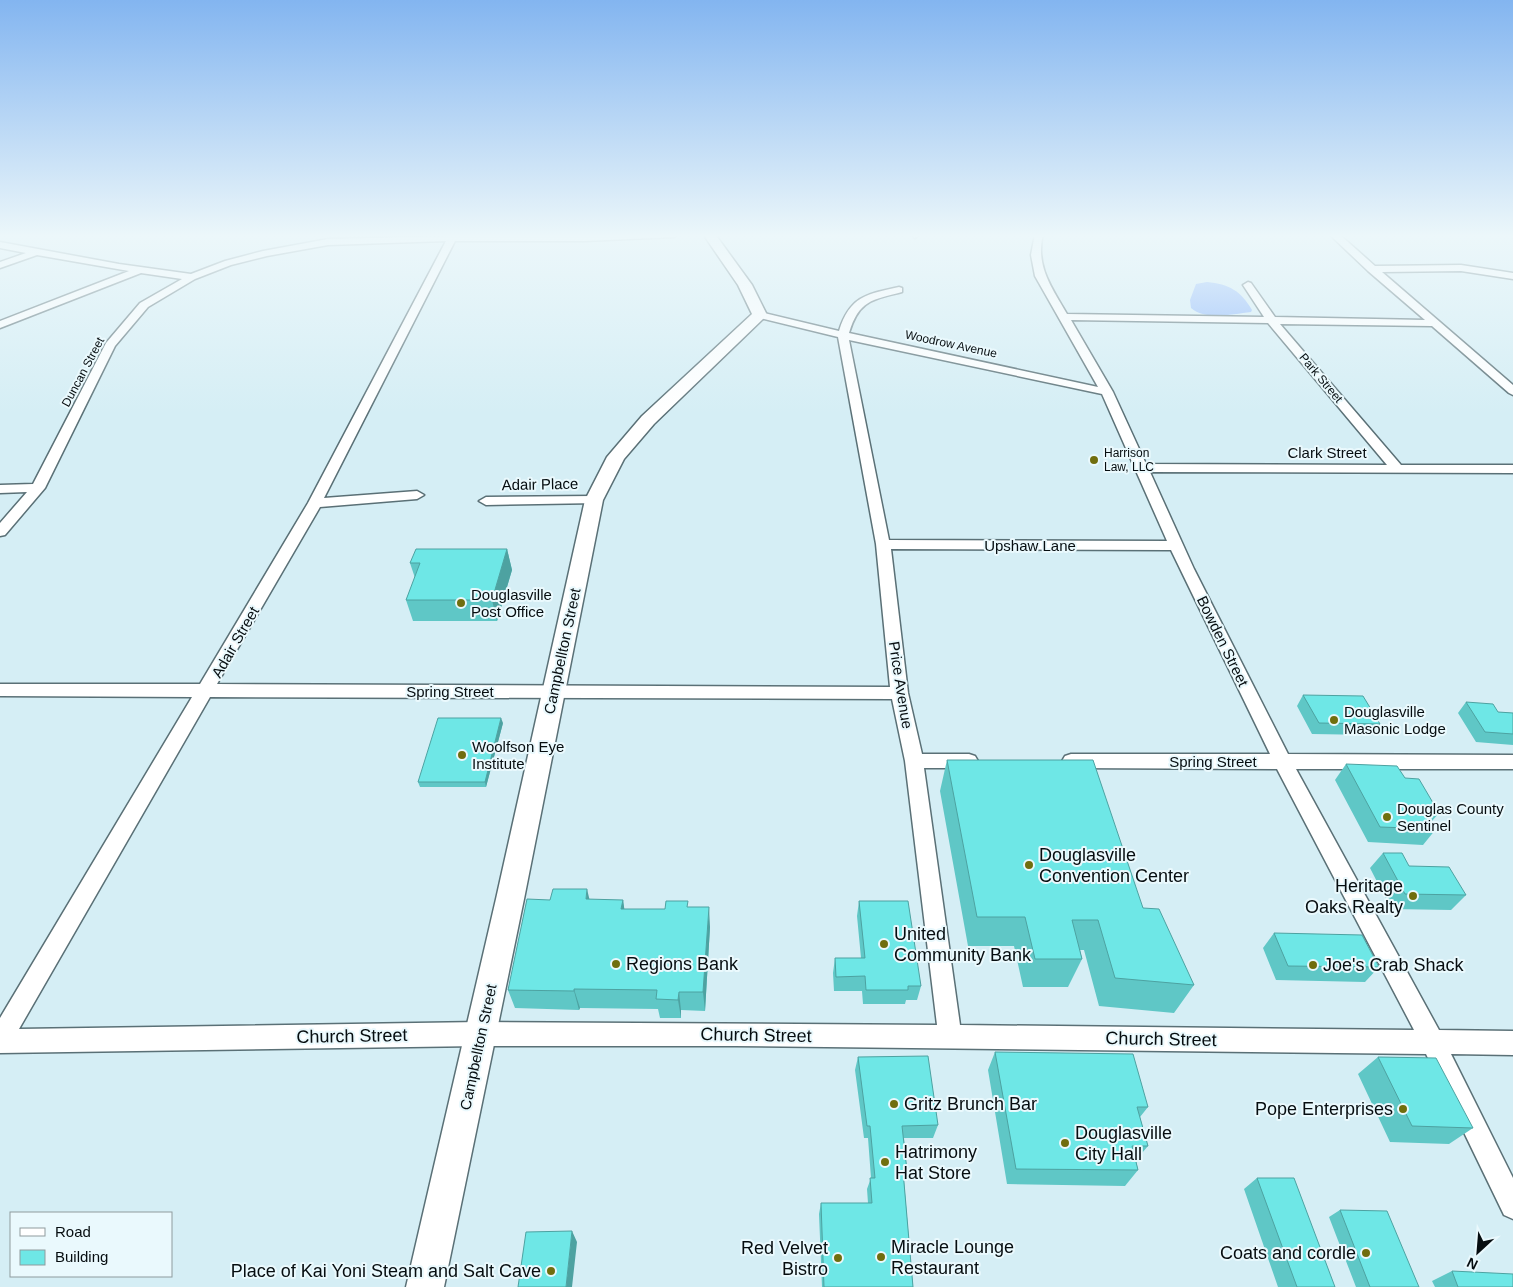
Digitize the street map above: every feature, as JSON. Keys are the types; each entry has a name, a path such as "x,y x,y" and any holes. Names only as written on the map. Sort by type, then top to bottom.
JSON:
{"main road":[{"path":"750,294 760,315"},
{"name":"Campbellton Street","path":"425,1287 594,500 616,457 648,420 760,315"}],"street":[{"path":"0,317 60,294"},
{"path":"0,325 78,294"},
{"name":"Duncan Street","path":"0,532 38,488 110,345 144,306 164,294"},
{"name":"Adair Street","path":"0,1041 207,690 315,502 423,294"},
{"path":"843,335 847,319 855,306 861,300 884,294"},
{"name":"Bowden Street","path":"1050,294 1107,392 1176,546 1282,761 1432,1041 1513,1206"},
{"name":"Park Street","path":"1254,294 1272,320 1396,468"},
{"path":"1401,294 1513,391"},
{"name":"Woodrow Avenue","path":"760,315 843,335 1107,392"},
{"path":"1063,317 1436,324"},
{"name":"Price Avenue","path":"843,335 883,544 899,693 914,761 950,1037"},
{"name":"Clark Street","path":"1140,468 1513,469"},
{"path":"0,489 38,488"},
{"path":"315,502 417,495"},
{"name":"Adair Place","path":"486,501 594,500"},
{"name":"Upshaw Lane","path":"883,544 1176,546"},
{"name":"Spring Street","path":"0,690 899,693"},
{"path":"914,761 984,761"},
{"name":"Spring Street","path":"1053,761 1513,762"},
{"name":"Church Street","path":"0,1041 480,1034 1513,1043"}],"water":[{"path":"1192,294 1240,294 1252,310 1251,312 1212,316 1197,312 1191,308 1190,300"}],"building":[{"path":"416,549 507,549 492,600 406,600 420,563 410,563"},
{"path":"1303,695 1363,696 1380,724 1319,723"},
{"path":"1466,702 1493,704 1498,712 1513,713 1513,734 1485,732"},
{"name":"Woolfson Eye Institute","path":"438,718 501,718 485,782 418,782"},
{"name":"Douglasville Convention Center","path":"947,760 1093,760 1143,908 1159,909 1194,985 1115,978 1098,920 1072,920 1082,959 1035,959 1025,917 977,917"},
{"path":"1346,764 1397,766 1405,778 1419,779 1439,813 1427,812 1436,829 1380,827"},
{"path":"1383,853 1402,853 1409,866 1449,867 1466,895 1405,894"},
{"name":"Regions Bank","path":"553,889 587,889 586,899 623,900 621,909 665,909 666,901 688,901 687,907 709,907 703,992 679,992 678,1000 656,999 657,990 508,990 527,899 550,900"},
{"name":"United Community Bank","path":"859,901 908,901 921,986 908,986 908,990 866,990 865,976 836,977 835,958 865,958"},
{"path":"1274,933 1362,935 1379,967 1288,966"},
{"name":"Douglasville City Hall","path":"995,1052 1133,1054 1148,1107 1137,1107 1148,1146 1132,1146 1138,1170 1016,1169"},
{"path":"928,1056 938,1125 902,1126 907,1171 903,1171 913,1287 824,1287 821,1203 872,1203 870,1178 875,1178 870,1126 867,1126 858,1057"},
{"path":"1378,1057 1436,1058 1473,1128 1412,1126"},
{"path":"1257,1178 1294,1178 1335,1287 1297,1287"},
{"name":"Coats and cordle","path":"1340,1210 1387,1211 1419,1287 1370,1287"},
{"name":"Place of Kai Yoni Steam and Salt Cave","path":"572,1231 566,1287 518,1287 526,1232"},
{"path":"1452,1271 1513,1274 1513,1287 1458,1287"}],"place":[{"name":"Harrison Law, LLC","path":"1094,460"},
{"name":"Douglasville Post Office","path":"461,603"},
{"name":"Douglasville Masonic Lodge","path":"1334,720"},
{"name":"Woolfson Eye Institute","path":"462,755"},
{"name":"Douglas County Sentinel","path":"1387,817"},
{"name":"Douglasville Convention Center","path":"1029,865"},
{"name":"Heritage Oaks Realty","path":"1413,896"},
{"name":"United Community Bank","path":"884,944"},
{"name":"Regions Bank","path":"616,964"},
{"name":"Joe's Crab Shack","path":"1313,965"},
{"name":"Gritz Brunch Bar","path":"894,1104"},
{"name":"Pope Enterprises","path":"1403,1109"},
{"name":"Douglasville City Hall","path":"1065,1143"},
{"name":"Hatrimony Hat Store","path":"885,1162"},
{"name":"Coats and cordle","path":"1366,1253"},
{"name":"Miracle Lounge Restaurant","path":"881,1257"},
{"name":"Red Velvet Bistro","path":"838,1258"},
{"name":"Place of Kai Yoni Steam and Salt Cave","path":"551,1271"}]}
